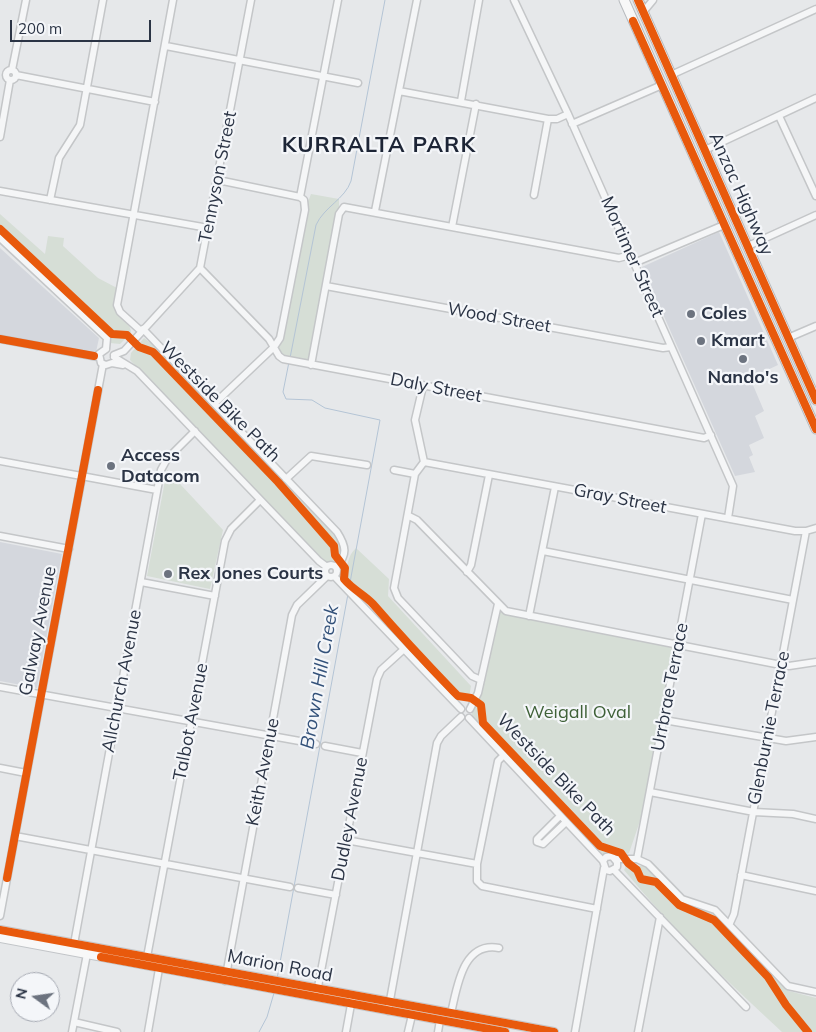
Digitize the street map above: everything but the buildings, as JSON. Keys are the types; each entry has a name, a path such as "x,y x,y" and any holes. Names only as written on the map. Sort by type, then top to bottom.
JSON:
{"highway":[{"name":"Anzac Highway","path":"638,0 815,399"},
{"name":"Anzac Highway","path":"625,2 816,429"},
{"path":"674,112 681,112 682,99"},
{"path":"681,127 683,120 690,119"},
{"path":"712,197 723,191"},
{"path":"784,358 787,352 788,338"},
{"path":"807,410 810,400 815,399"}],"main road":[{"name":"Marion Road","path":"0,930 554,1032"},
{"name":"Marion Road","path":"0,938 440,1020 465,1027 505,1032"},
{"path":"465,1016 470,1020 465,1027"}],"street":[{"path":"0,137 9,75 26,0"},
{"path":"50,200 59,158 80,125 103,0"},
{"path":"173,0 117,305 120,312 142,330 215,403 342,540 345,555 336,567 337,574 335,576"},
{"name":"Tennyson Street","path":"112,355 128,346 200,268 251,0"},
{"path":"300,197 338,0"},
{"path":"376,212 416,0"},
{"path":"461,101 479,0"},
{"name":"Mortimer Street","path":"514,0 568,114 733,486 728,518"},
{"path":"643,12 653,0"},
{"path":"671,75 816,9"},
{"path":"166,46 358,83"},
{"path":"9,75 155,102"},
{"path":"572,124 662,85"},
{"path":"399,91 461,101 548,119 557,119 568,114"},
{"path":"705,150 816,98"},
{"path":"452,227 476,104"},
{"path":"779,116 816,196"},
{"path":"534,195 548,119"},
{"path":"215,403 274,347 280,338 305,210 304,200 300,197 218,180"},
{"path":"0,191 208,228"},
{"path":"311,365 338,214 340,209 347,206 619,258 630,255"},
{"path":"748,246 816,215"},
{"path":"634,263 724,225"},
{"path":"0,238 107,338 112,355"},
{"name":"Daly Street","path":"200,268 269,339 283,359 704,438 711,435"},
{"name":"Wood Street","path":"326,286 663,348 671,347"},
{"path":"788,338 816,326"},
{"name":"Tennyson Street","path":"112,355 142,330"},
{"path":"0,339 98,357 103,364 112,355"},
{"path":"128,346 126,355 132,367"},
{"path":"98,357 101,352 112,355 132,367 319,561 327,567"},
{"name":"Galway Avenue","path":"0,916 103,364"},
{"path":"423,386 415,420 424,462 415,474 409,516 395,579 395,593 467,671 481,680"},
{"name":"Allchurch Avenue","path":"74,944 161,470 167,459 195,431"},
{"path":"286,478 311,456 368,465"},
{"path":"0,461 157,490"},
{"name":"Gray Street","path":"424,462 806,532"},
{"path":"394,470 415,474"},
{"path":"467,572 472,565 489,475"},
{"path":"530,616 555,487"},
{"name":"Talbot Avenue","path":"147,957 227,534 260,500"},
{"name":"Urrbrae Terrace","path":"637,859 702,514"},
{"path":"409,516 417,520 500,606 530,616 781,665 789,666 816,662"},
{"path":"806,532 816,528"},
{"name":"Glenburnie Terrace","path":"730,923 734,914 754,812 806,532"},
{"path":"0,536 69,549"},
{"path":"543,551 793,600"},
{"path":"327,567 331,565 336,567"},
{"path":"327,567 326,576 335,576"},
{"name":"Keith Avenue","path":"225,981 294,610 326,576"},
{"path":"335,576 403,650 461,709 461,717 441,736 437,743 388,1011"},
{"path":"141,582 215,596"},
{"path":"469,718 472,714 470,709 481,680 500,606"},
{"name":"Dudley Avenue","path":"316,997 378,675 403,650"},
{"path":"0,687 316,744"},
{"path":"461,709 465,707 470,709"},
{"path":"461,717 469,718 502,756 593,851 611,865 746,1007"},
{"path":"664,720 786,742 816,737"},
{"path":"325,746 362,753"},
{"path":"502,756 498,761 477,864 477,881 482,886 597,909"},
{"path":"0,768 26,773"},
{"path":"650,792 754,812 793,814 816,818"},
{"path":"560,816 537,838 539,844 543,844 566,822"},
{"path":"15,836 290,886"},
{"path":"346,840 477,864"},
{"path":"611,865 637,859 648,864 682,899 715,910 730,923 788,986 816,992"},
{"path":"575,1032 602,884 611,865"},
{"path":"741,875 816,890"},
{"path":"298,888 336,895"},
{"path":"638,1032 660,917"},
{"path":"451,1013 462,970 467,961 488,947 498,948"},
{"path":"72,1032 87,954"},
{"path":"148,1032 161,959"},
{"path":"346,1032 353,995"},
{"path":"408,1032 412,1015"},
{"path":"438,1032 440,1020"},
{"path":"74,1022 117,1032"}],"shaded area":[{"path":"719,232 778,365 750,378 764,411 755,416 764,438 749,445 753,455 749,457 755,472 735,476 642,267"},
{"path":"0,248 99,338 96,352 0,336"},
{"path":"0,542 62,554 37,688 0,681"}],"green space":[{"path":"311,194 339,199 339,214 311,365 281,358 274,347 280,338 305,210"},
{"path":"0,214 45,254 48,236 64,238 63,246 98,278 117,288 114,303 115,309 131,329 131,333 120,344 110,343 106,333 0,234"},
{"path":"144,338 157,348 331,531 338,542 340,550 337,562 327,562 320,558 130,360 131,353"},
{"path":"167,470 223,530 210,589 147,576"},
{"path":"356,548 389,579 388,596 471,686 469,698 460,700 451,696 346,579 349,558"},
{"name":"Weigall Oval","path":"498,604 506,611 678,646 650,792 629,853 616,859 593,851 469,718 472,714 470,709 478,693"},
{"path":"626,866 646,866 683,903 712,912 789,991 816,998 816,1032 782,1032 720,974 681,934 624,870"}],"waterway":[{"name":"Brown Hill Creek","path":"290,358 316,225 324,213 344,193 351,181 385,0"},
{"name":"Brown Hill Creek","path":"289,362 283,392 286,399 312,400 325,408 380,420 349,588"},
{"name":"Brown Hill Creek","path":"277,979 348,594"},
{"name":"Brown Hill Creek","path":"259,1032 267,1017 274,993"}],"cycle path":[{"path":"638,0 816,400"},
{"path":"633,21 816,429"},
{"name":"Westside Bike Path","path":"0,229 112,334 127,335 139,347 153,352 278,482 334,546 335,555 345,568 344,579 373,604 458,696 471,698 481,705 483,723 600,846 621,853 628,863 637,870 641,879 656,882 679,905 714,920 768,977 786,1005 808,1032"},
{"path":"0,339 94,356"},
{"path":"7,878 98,390"},
{"path":"0,930 554,1032"},
{"path":"101,957 505,1032"}],"place":[{"name":"Coles","path":"691,314"},
{"name":"Kmart","path":"701,341"},
{"name":"Nando's","path":"743,359"},
{"name":"Access Datacom","path":"111,466"},
{"name":"Rex Jones Courts","path":"168,574"}],"district":[{"name":"KURRALTA PARK","path":"379,145"}]}
